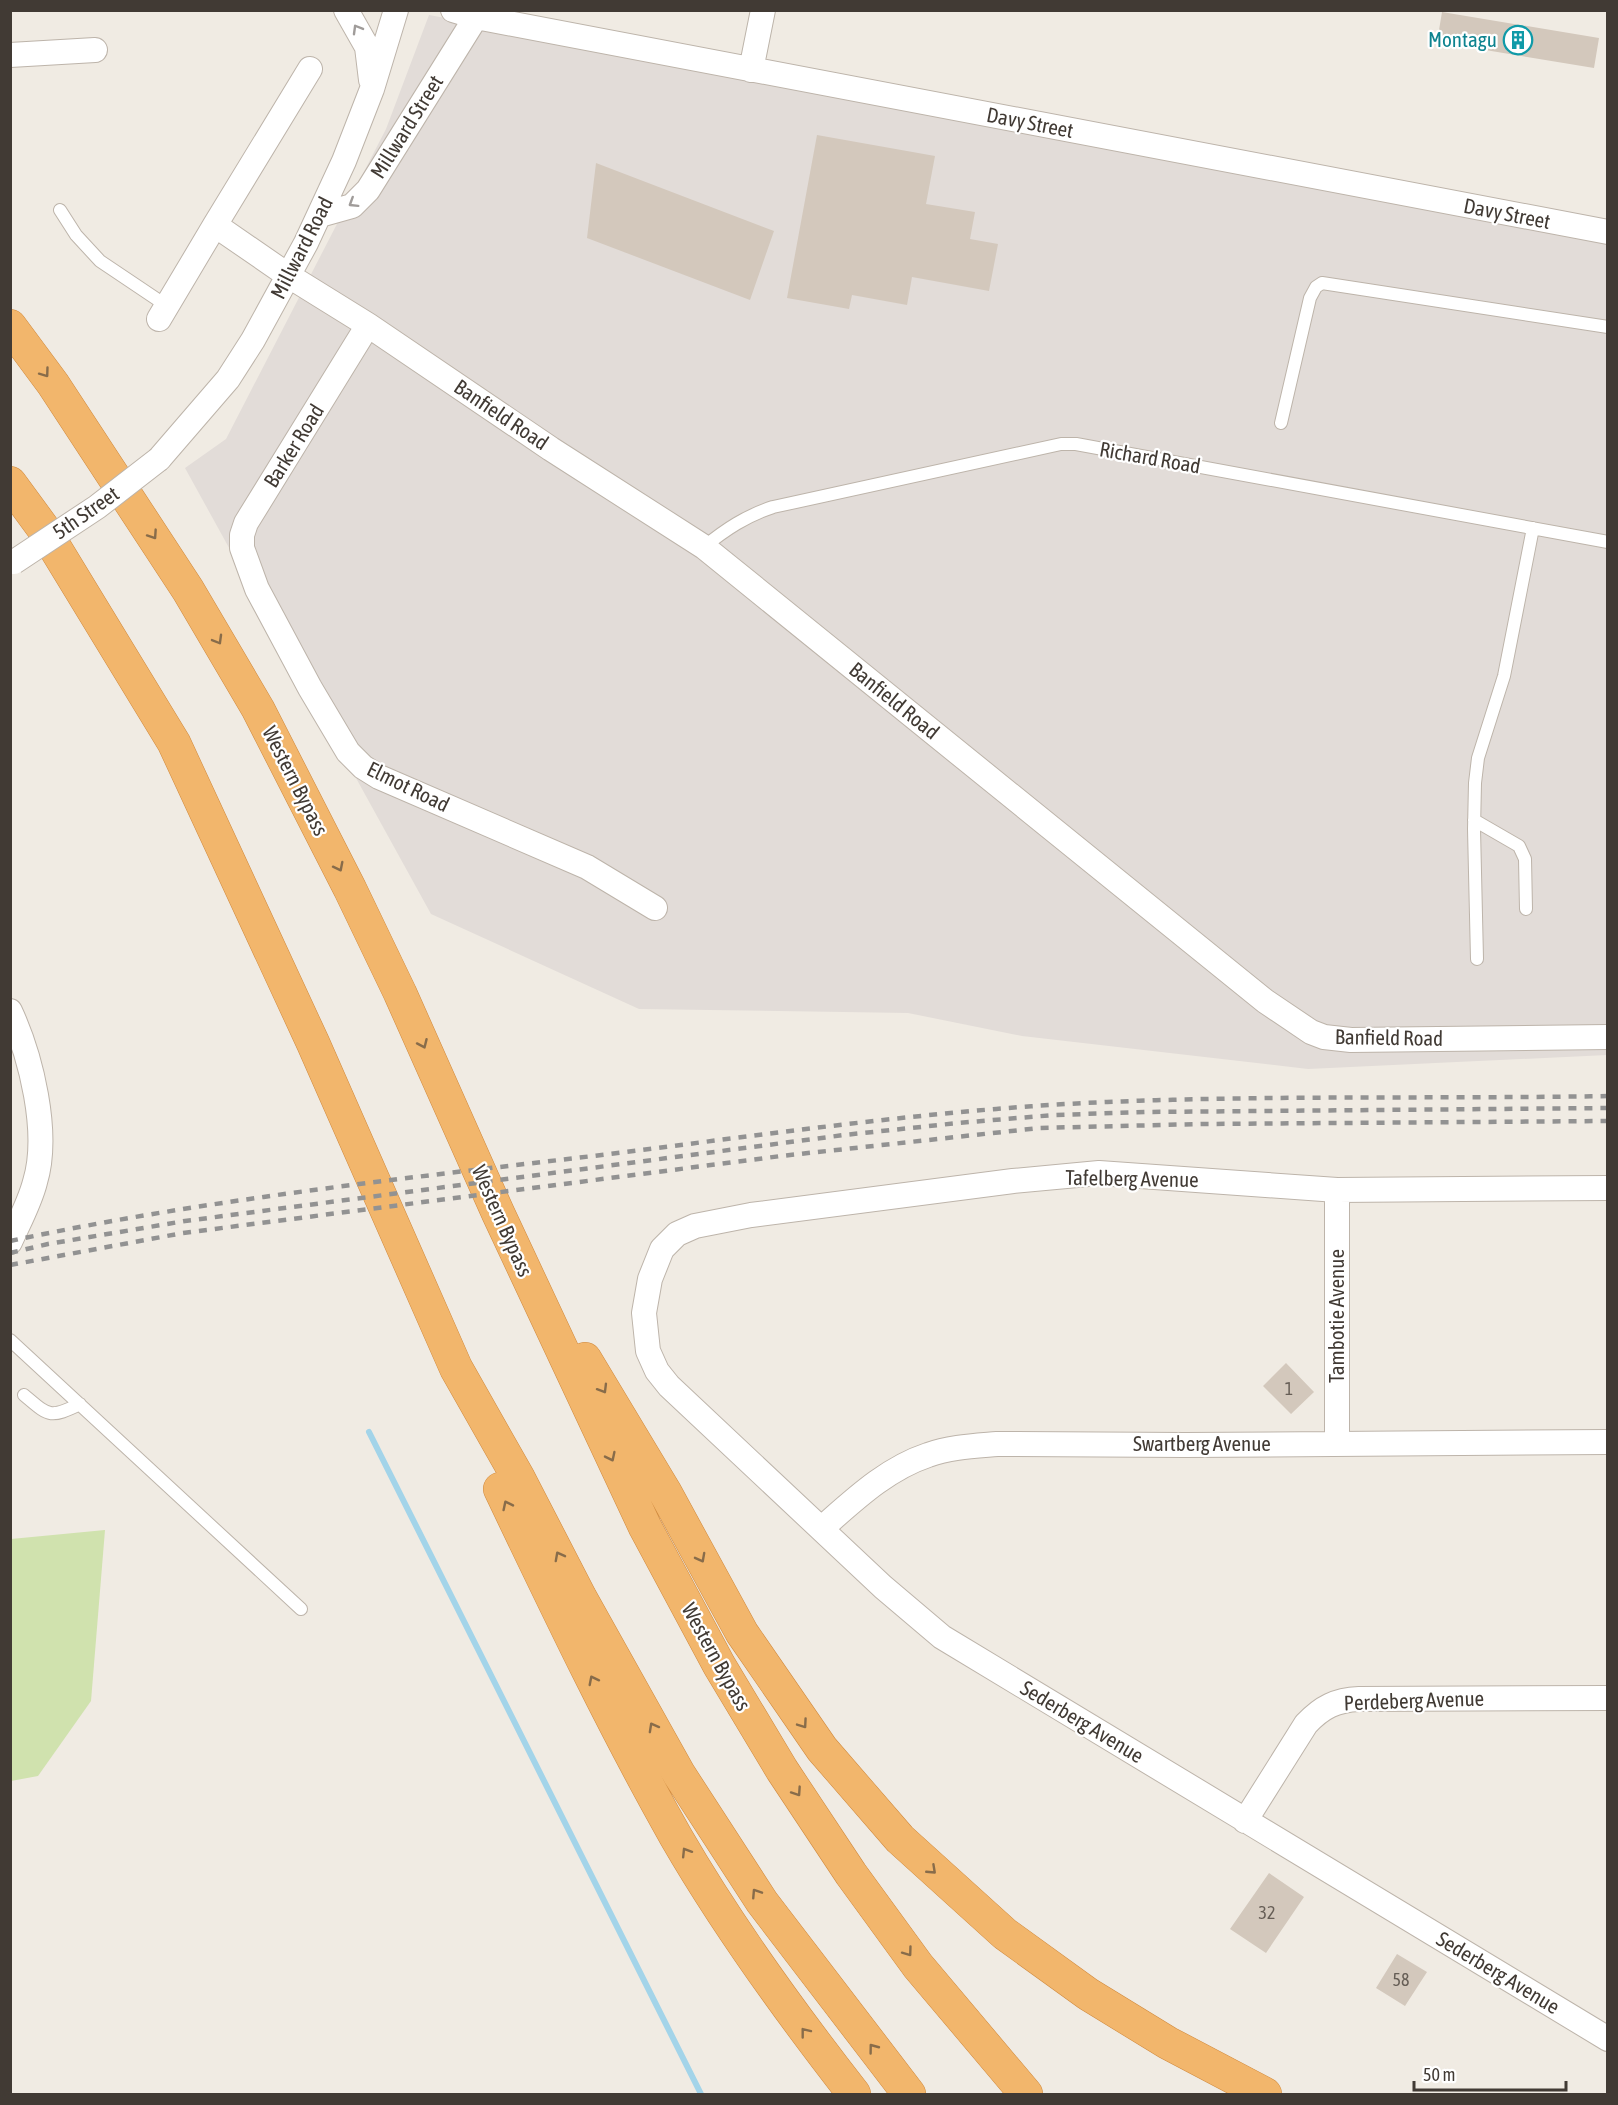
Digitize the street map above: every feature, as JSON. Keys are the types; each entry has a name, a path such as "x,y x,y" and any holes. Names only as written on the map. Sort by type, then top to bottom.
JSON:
{"highway":[{"name":"Western Bypass","path":"10,326 53,384 188,590 258,710 390,972 498,1213 645,1527 730,1684 782,1770 851,1874 918,1966 1026,2094"},
{"path":"10,483 43,528 174,743 312,1043 456,1368 497,1483 603,1700 672,1828 755,1961 800,2026 854,2094"},
{"path":"498,1213 665,1492 741,1633 822,1749 853,1787 900,1839 1005,1934 1088,1994 1168,2043 1265,2094"},
{"path":"456,1368 679,1774 762,1902 909,2094"}],"street":[{"path":"346,10 367,48 372,89"},
{"name":"Millward Road","path":"159,459 228,379 289,276 344,161 372,89 396,10"},
{"name":"Davy Street","path":"453,10 476,17 751,70 1608,232"},
{"path":"751,70 763,10"},
{"name":"Millward Street","path":"320,215 352,206 358,202 476,17"},
{"path":"10,55 95,50"},
{"path":"163,313 310,69"},
{"name":"Banfield Road","path":"215,225 551,449 704,547 1256,993 1311,1032 1333,1038 1380,1041 1608,1037"},
{"name":"Barker Road","path":"249,572 242,548 242,535 246,523 369,326"},
{"name":"5th Street","path":"12,563 97,507 159,459"},
{"name":"Elmot Road","path":"249,572 310,688 348,752 363,767 379,777 586,867 655,908"},
{"path":"10,1011 35,1090 41,1135 36,1181 10,1242"},
{"name":"Tafelberg Avenue","path":"644,1313 650,1279 662,1249 677,1234 695,1226 751,1215 1013,1181 1099,1173 1337,1190 1608,1188"},
{"name":"Tambotie Avenue","path":"1337,1190 1337,1443"},
{"name":"Sederberg Avenue","path":"644,1313 648,1351 657,1371 669,1386 883,1587 942,1637 1608,2039"},
{"name":"Swartberg Avenue","path":"822,1528 870,1486 894,1471 928,1454 966,1446 997,1444 1608,1442"},
{"name":"Perdeberg Avenue","path":"1245,1821 1306,1724 1317,1712 1329,1705 1344,1700 1359,1699 1608,1698"}],"lane":[{"path":"60,210 76,236 100,261 163,313"},
{"path":"1281,423 1310,298 1316,287 1322,283 1608,327"},
{"name":"Richard Road","path":"704,547 751,514 773,507 1061,444 1076,444 1608,542"},
{"path":"1477,959 1474,820 1478,758 1504,676 1533,528"},
{"path":"1474,820 1519,846 1526,859 1526,909"},
{"path":"10,1340 301,1609"},
{"path":"24,1395 46,1413 64,1412 80,1404"}],"shaded area":[{"path":"429,15 1607,228 1607,1055 1308,1069 1022,1036 908,1013 639,1009 431,914 185,468 226,439 386,129"}],"green space":[{"path":"105,1530 91,1701 38,1776 11,1781 11,1539"}],"building":[{"name":"Montagu","path":"1442,12 1599,38 1594,68 1437,42"},
{"path":"817,135 935,156 926,204 975,212 970,239 998,244 989,291 912,277 907,305 852,295 849,309 787,298"},
{"path":"596,163 774,231 750,300 587,238"},
{"path":"1286,1363 1314,1392 1291,1414 1263,1386"},
{"path":"1269,1873 1304,1897 1266,1953 1230,1929"},
{"path":"1397,1954 1427,1972 1405,2006 1376,1988"}],"waterway":[{"path":"369,1432 701,2094"}],"railway":[{"path":"10,1241 228,1202 374,1182 978,1110 1170,1100 1608,1096"},
{"path":"10,1253 48,1244 185,1221 844,1135 958,1123 1054,1115 1145,1112 1608,1108"},
{"path":"10,1265 183,1233 781,1156 1039,1128 1201,1124 1608,1121"}],"place":[{"name":"Montagu","path":"1518,40"}]}
